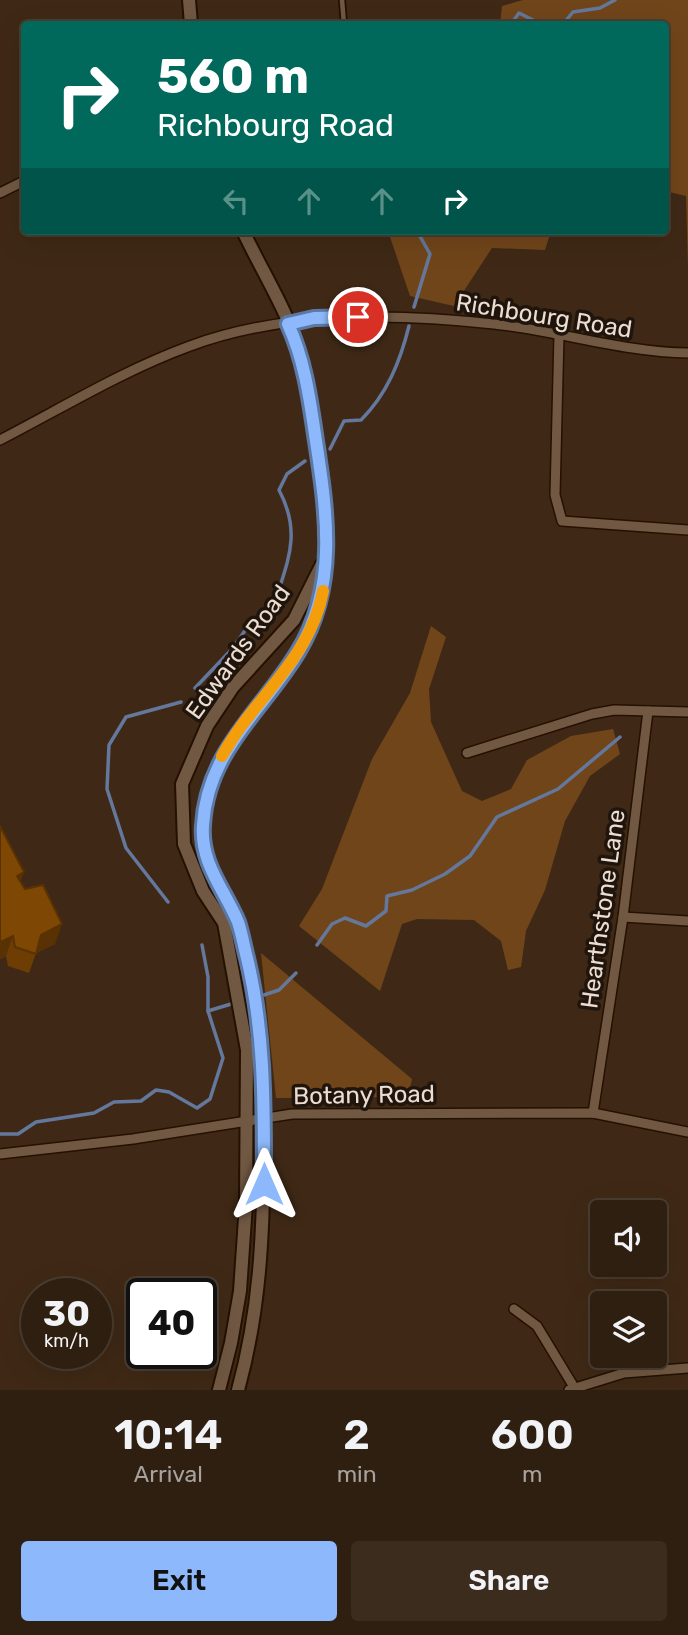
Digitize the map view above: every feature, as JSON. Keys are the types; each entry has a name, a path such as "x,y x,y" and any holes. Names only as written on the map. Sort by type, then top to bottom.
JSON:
{"street":[{"path":"189,0 191,21"},
{"path":"0,193 21,182"},
{"name":"Edwards Road","path":"238,1390 258,1300 264,1118 257,1002 238,923 204,852 203,815 210,785 230,741 297,655 310,632 321,601 328,526 311,404 297,345 245,235"},
{"name":"Richbourg Road","path":"0,440 171,353 211,340 334,317 493,324 624,349 688,353"},
{"path":"559,335 555,495 562,521 688,530"},
{"name":"Edwards Road","path":"219,1390 239,1297 248,1121 247,1050 224,923 203,891 184,844 182,784 207,726 233,687 294,620 319,573 325,553"},
{"name":"Hearthstone Lane","path":"593,1113 623,917 648,711"},
{"path":"467,754 592,714 688,712"},
{"path":"623,917 688,921"},
{"name":"Botany Road","path":"0,1154 95,1144 264,1118 316,1114 593,1113 688,1132"},
{"path":"239,1297 258,1300"},
{"path":"514,1309 537,1326 571,1388 634,1372 688,1368"}],"lane":[{"path":"342,0 344,21"}],"shaded area":[{"path":"523,0 688,0 688,266 686,196 669,192 669,21 500,21 502,6"},
{"path":"389,235 550,235 545,250 492,248 454,306 410,296"},
{"path":"431,626 446,637 429,689 431,722 462,791 482,801 511,789 527,760 571,736 613,729 620,754 590,776 565,821 545,890 526,931 521,967 508,970 501,941 474,920 417,919 402,924 380,991 299,926 322,889 372,759 410,693"},
{"path":"261,953 412,1079 408,1097 276,1098"}],"building":[{"path":"0,826 24,872 17,876 25,889 43,885 62,924 41,935 36,954 15,947 13,936 1,942 0,940"}],"waterway":[{"path":"566,21 573,12 600,8 615,0"},
{"path":"513,21 519,13 535,21"},
{"path":"414,307 430,254 419,235"},
{"path":"330,449 344,421 361,420 378,399 397,365 409,326"},
{"path":"195,688 232,649 249,625 261,624 271,617 286,568 291,539 287,508 279,490 287,474 305,461"},
{"path":"168,902 126,848 107,789 109,745 126,717 181,702"},
{"path":"317,945 332,924 345,918 366,926 386,911 387,896 412,890 445,874 470,856 497,817 558,789 620,737"},
{"path":"0,1134 18,1134 36,1122 94,1113 114,1102 141,1101 156,1090 169,1092 197,1108 210,1099 223,1058 208,1011 208,977 202,945"},
{"path":"264,995 279,990 296,973"},
{"path":"208,1011 231,1004"}],"slow traffic":[{"path":"222,756 244,721 297,655 310,632 323,591"}],"route":[{"path":"264,1184 263,1075 257,1002 238,923 204,852 203,815 215,771 230,741 297,655 310,632 321,601 325,578 328,526 311,404 297,345 288,324 314,318 358,317"}]}
